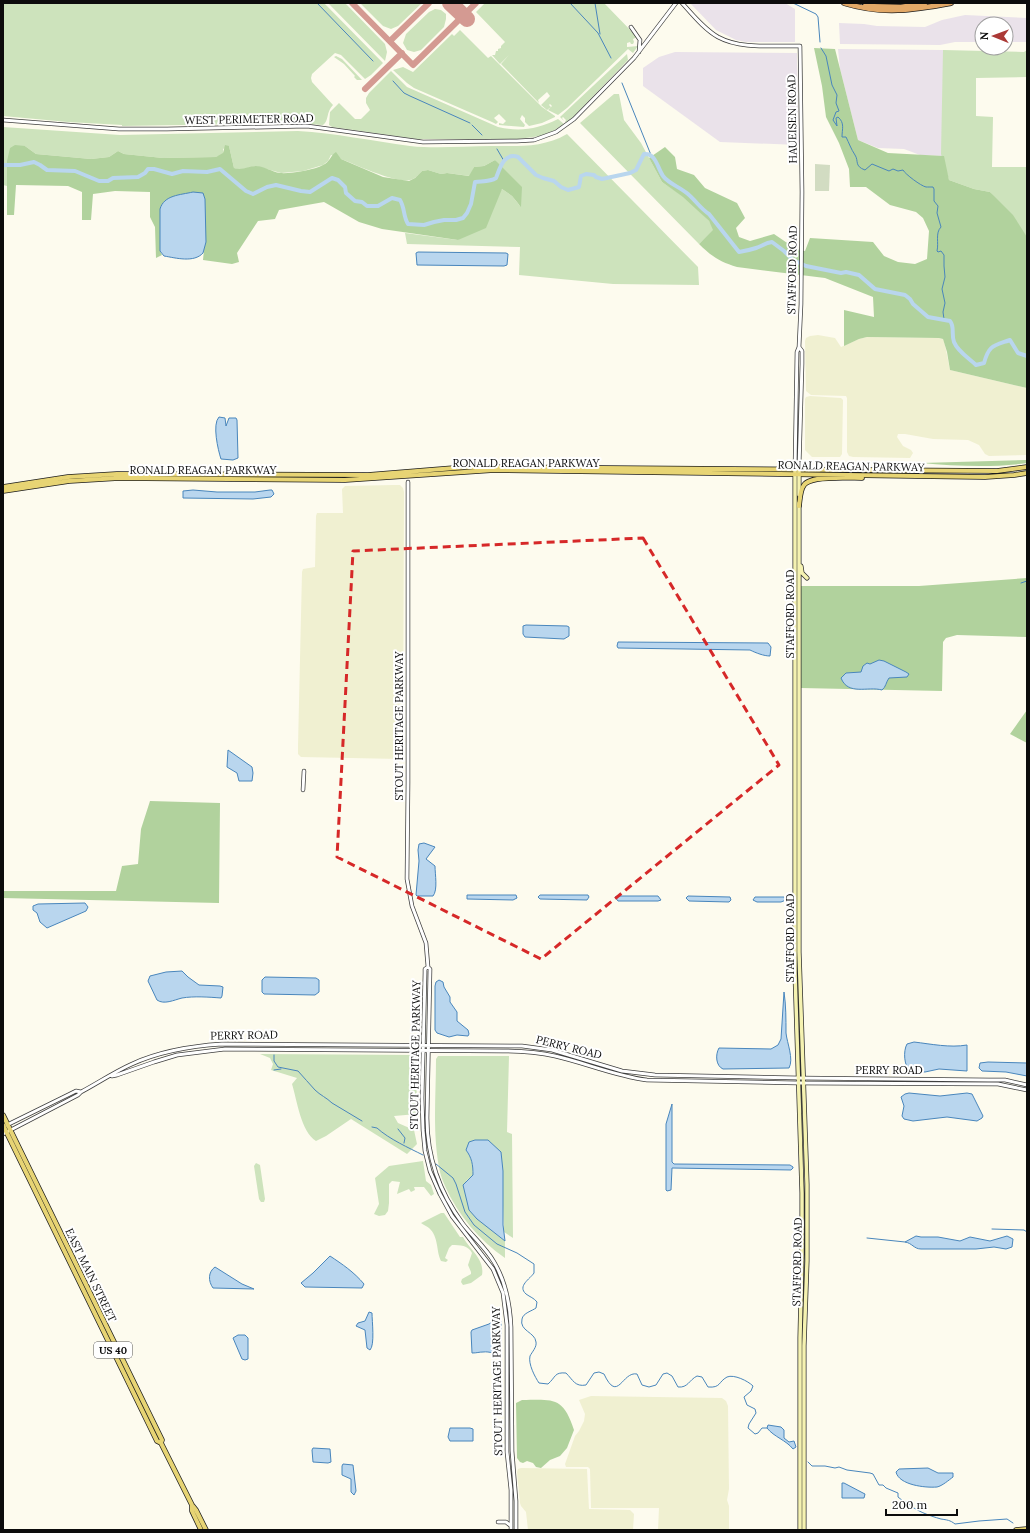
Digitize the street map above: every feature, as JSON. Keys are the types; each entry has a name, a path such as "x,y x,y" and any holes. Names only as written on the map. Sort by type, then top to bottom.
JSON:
{"highway":[{"path":"844,3 868,9 897,11 919,9 951,3"},
{"path":"850,3 890,7 925,3"}],"main road":[{"name":"RONALD REAGAN PARKWAY","path":"3,486 55,478 117,474 368,475 474,466 997,471 1027,467"},
{"name":"STAFFORD ROAD","path":"797,468 794,953 801,1078"},
{"name":"RONALD REAGAN PARKWAY","path":"3,491 69,481 119,478 352,480 494,470 894,476 1002,476 1027,473"},
{"name":"STAFFORD ROAD","path":"797,474 799,506 799,952 802,1187 800,1530"},
{"path":"799,506 803,487 806,482 813,479 894,476"},
{"path":"799,534 801,540 801,571 807,578"},
{"name":"STAFFORD ROAD","path":"801,1083 807,1184 807,1261 804,1341 804,1530"},
{"name":"EAST MAIN STREET","path":"3,1115 6,1132 148,1421 150,1421 206,1530"},
{"name":"EAST MAIN STREET","path":"6,1132 162,1440 161,1443"},
{"name":"EAST MAIN STREET","path":"192,1505 192,1512 201,1530"},
{"path":"1016,1530 1027,1529"}],"street":[{"path":"669,11 672,3"},
{"name":"WEST PERIMETER ROAD","path":"3,120 118,129 307,126 416,142 522,141 547,136 567,125 618,76 638,53 676,3"},
{"name":"HAUEISEN ROAD","path":"684,3 701,22 718,36 734,43 744,45 800,46 802,192"},
{"path":"631,27 640,40 638,53"},
{"name":"STAFFORD ROAD","path":"797,468 802,364 802,351 799,347 802,304 802,192"},
{"name":"STOUT HERITAGE PARKWAY","path":"408,482 407,879 412,906 426,943 428,967 430,969 427,1122 428,1140 434,1168 450,1203 463,1223 494,1262 505,1287 510,1309 512,1451 516,1530"},
{"path":"304,771 304,790"},
{"name":"STOUT HERITAGE PARKWAY","path":"428,967 425,969 423,1045 423,1130 425,1151 430,1171 440,1194 452,1216 493,1269 503,1294 507,1325 507,1452 511,1490 511,1530"},
{"name":"PERRY ROAD","path":"112,1076 114,1072 166,1052 213,1044 243,1043 536,1047 566,1054 622,1071 655,1075 1005,1080 1027,1085"},
{"name":"PERRY ROAD","path":"4,1126 76,1091 81,1092 112,1076 117,1076 172,1056 215,1050 278,1048 531,1051 556,1056 626,1077 647,1080 801,1083 998,1084 1027,1090"},
{"path":"6,1132 78,1096 81,1092"},
{"path":"498,1522 506,1522 511,1526"}],"highlighted area":[{"path":"643,538 779,765 541,959 337,857 353,551"}],"shaded area":[{"path":"690,3 785,3 795,9 795,42 746,42 736,40 716,30"},
{"path":"965,15 986,16 974,16 974,42 955,42 940,45 840,44 839,23 877,26 925,27 942,20"},
{"path":"1014,17 1027,18 1027,42 1014,42"},
{"path":"838,49 943,50 944,156 920,155 904,149 878,148 858,140 840,69"},
{"path":"675,52 797,53 799,145 720,142 643,86 643,68 659,57"}],"green space":[{"path":"3,3 324,3 383,63 365,79 341,55 335,53 312,74 312,82 333,105 323,125 293,123 122,126 3,116"},
{"path":"328,3 345,3 385,44 387,52 385,61"},
{"path":"360,3 422,3 398,26 391,29 383,26"},
{"path":"485,3 604,3 637,37 633,39 633,44 630,42 627,43 627,47 638,46 633,53 628,49 558,115 548,110 551,107 547,110 541,105 550,96 547,92 538,100 539,103 501,64 509,55 500,64 492,55 495,55 496,51 501,48 505,42 476,12"},
{"path":"435,9 441,10 446,14 444,27 421,50 414,52 407,50 403,43 406,34 429,12"},
{"path":"460,30 488,58 491,56 542,107 555,117 542,123 529,126 525,122 525,118 522,115 520,119 525,125 524,127 499,125 499,123 503,124 506,121 499,114 494,118 498,122 496,124 414,88 393,70 403,67 413,72 452,34 454,36"},
{"path":"814,48 835,49 858,140 888,153 944,156 949,180 974,189 990,192 1013,215 1027,237 1027,388 950,370 943,339 939,338 867,337 844,346 844,310 874,317 873,297 825,278 737,267 716,258 699,244 713,230 709,221 683,197 662,182 649,158 665,147 675,157 677,169 694,175 705,188 737,203 745,218 736,228 739,237 750,241 774,234 796,249 805,251 810,238 873,242 884,256 898,262 915,264 927,259 929,231 923,218 916,212 890,205 866,187 850,187 849,169 839,143 826,117 822,86"},
{"path":"943,50 974,51 974,56 1014,56 1014,52 1024,52 1027,50 1027,77 976,78 976,116 993,117 992,167 1027,167 1027,237 990,192 974,189 949,180 941,154"},
{"path":"627,54 628,60 567,123 565,122 566,120 563,117 562,118 564,121 560,117"},
{"path":"336,56 342,59 362,80 357,80 344,64 334,57"},
{"path":"391,71 407,87 498,127 506,129 529,129 558,119 564,124 553,131 540,136 518,139 417,139 332,127 329,125 330,112 339,103 355,119 361,119 370,110 366,103 366,98 369,93"},
{"path":"614,94 619,94 624,120 641,143 662,182 687,199 709,221 714,230 699,244 580,123"},
{"path":"3,127 120,135 298,131 340,135 410,146 430,147 530,145 549,142 567,134 698,267 699,285 613,284 519,275 520,247 407,244 405,233 458,240 502,189 512,196 520,206 495,160 484,166 474,167 470,176 447,173 441,174 428,170 422,171 410,180 403,180 394,179 331,155 328,161 323,165 303,171 281,173 256,166 239,170 234,168 229,146 223,149 223,155 216,157 163,158 124,154 118,151 109,157 91,159 36,154 25,146 8,180 7,186 3,185"},
{"path":"15,145 25,146 36,154 91,159 109,157 118,151 124,154 163,158 216,157 223,153 225,145 229,146 234,168 240,169 259,166 284,173 319,167 325,164 336,152 341,159 383,177 409,181 415,178 422,171 428,170 441,174 447,173 469,176 474,167 484,166 495,160 522,187 521,207 512,196 502,189 486,228 458,240 382,229 359,222 324,202 279,210 275,219 258,221 237,253 239,262 232,264 203,260 204,250 160,209 160,251 162,255 156,258 155,227 150,217 150,192 115,191 93,194 91,220 82,220 82,192 68,186 16,185 14,215 7,215 7,161 10,148"},
{"path":"815,164 830,165 829,191 815,191"},
{"path":"818,335 835,338 841,347 867,337 943,339 950,370 1027,388 1027,455 989,456 985,454 979,445 968,440 933,439 898,434 897,437 903,446 911,450 913,453 910,458 849,456 847,452 846,396 811,395 806,391 805,341 806,338 810,336"},
{"path":"806,397 841,398 843,400 842,454 840,457 812,457 805,450 805,399"},
{"path":"1027,460 1027,463 1014,465 987,466 921,463"},
{"path":"400,485 404,492 403,756 400,759 301,757 298,754 298,746 302,572 303,569 315,567 317,513 343,513 342,489 345,486"},
{"path":"1027,578 1027,637 957,635 946,638 943,642 942,691 801,688 801,586 919,586"},
{"path":"1027,710 1027,743 1010,734"},
{"path":"150,801 220,803 219,903 3,898 3,891 116,891 122,866 138,864 141,829"},
{"path":"260,1054 416,1055 417,1114 394,1116 398,1123 414,1130 417,1144 407,1154 351,1119 316,1141 307,1131 300,1115 292,1084 297,1078 271,1070 273,1064 270,1058"},
{"path":"438,1056 509,1056 507,1132 512,1134 513,1238 504,1232 501,1152 466,1150 472,1162 473,1175 466,1181 491,1230 505,1241 505,1258 486,1243 470,1226 450,1197 441,1176 435,1130 436,1059"},
{"path":"423,1161 426,1181 431,1185 434,1194 431,1196 424,1187 414,1187 415,1190 411,1192 409,1189 397,1194 400,1182 392,1181 389,1184 388,1211 385,1215 379,1216 374,1214 379,1204 375,1178 389,1166"},
{"path":"256,1163 260,1165 265,1199 264,1202 261,1202 259,1199 254,1166"},
{"path":"444,1213 460,1237 463,1237 479,1259 482,1275 471,1283 463,1285 461,1282 462,1279 471,1274 468,1265 472,1253 470,1250 464,1246 452,1245 449,1248 445,1258 448,1260 446,1262 441,1261 436,1240 432,1232 421,1223"},
{"path":"591,1396 722,1398 726,1401 728,1406 729,1489 727,1500 729,1506 729,1530 658,1530 659,1508 591,1508 590,1469 588,1467 566,1467 565,1464 575,1436 584,1421 585,1414 579,1400"},
{"path":"522,1400 556,1402 566,1411 574,1430 567,1448 560,1456 550,1460 541,1468 536,1467 533,1463 527,1461 523,1463 520,1462 517,1458 516,1403"},
{"path":"518,1469 587,1469 589,1509 630,1510 634,1514 633,1530 528,1530 526,1512 520,1503 517,1472"}],"water":[{"path":"193,192 203,193 205,199 206,242 203,253 190,259 179,259 164,256 160,251 160,209 162,204 173,196"},
{"path":"416,253 508,254 507,265 504,266 417,265"},
{"path":"219,417 225,418 226,426 229,418 236,418 237,420 238,458 233,460 221,459 217,444 216,431 217,420"},
{"path":"193,490 217,492 255,492 272,490 274,494 271,497 253,499 183,498 183,491"},
{"path":"523,626 567,626 569,627 569,636 564,639 525,637 523,634"},
{"path":"618,642 768,643 771,647 770,656 750,650 618,648"},
{"path":"879,660 884,661 909,674 907,677 889,678 882,690 853,689 844,684 841,678 846,673 861,672 863,666 867,663 870,664"},
{"path":"228,750 252,767 252,781 239,781 237,773 227,767"},
{"path":"424,843 435,847 426,859 435,866 436,886 433,896 416,895 419,861 418,850 419,844"},
{"path":"467,895 516,895 517,898 513,900 467,899"},
{"path":"540,895 588,895 589,897 587,900 540,899 538,897"},
{"path":"658,896 661,900 618,901 615,897"},
{"path":"688,896 730,897 731,900 729,902 689,901 686,898"},
{"path":"755,897 784,897 786,900 781,902 757,902 753,900"},
{"path":"85,903 88,907 86,911 47,928 40,922 37,913 33,910 33,906 38,904"},
{"path":"182,971 199,985 223,987 221,998 191,997 166,1002 157,1000 148,981 150,976 166,972"},
{"path":"265,977 316,978 319,980 319,992 315,995 264,994 262,992 262,980"},
{"path":"439,980 443,982 444,987 450,997 450,1002 457,1012 457,1021 468,1030 468,1036 457,1035 449,1037 437,1033 435,1030 435,986 436,982"},
{"path":"784,992 786,1007 786,1033 791,1056 789,1068 721,1068 717,1060 719,1048 771,1049 778,1045 781,1039"},
{"path":"914,1042 947,1046 967,1045 967,1071 939,1069 925,1072 910,1071 905,1062 905,1050 907,1044"},
{"path":"980,1063 1027,1063 1027,1076 1006,1072 982,1071 979,1068"},
{"path":"909,1093 940,1096 967,1093 972,1094 983,1116 977,1121 947,1117 913,1121 904,1119 902,1116 904,1106 901,1097"},
{"path":"672,1104 672,1162 674,1164 790,1165 793,1168 791,1170 672,1168 671,1190 667,1191 666,1124"},
{"path":"475,1140 488,1140 501,1152 503,1171 503,1225 505,1241 477,1219 469,1210 463,1185 473,1175 473,1171 471,1159 466,1150 469,1142"},
{"path":"916,1236 938,1237 960,1241 970,1237 990,1241 1007,1236 1013,1239 1012,1247 1006,1249 994,1247 976,1249 921,1249 905,1242"},
{"path":"330,1256 348,1268 364,1284 362,1288 305,1287 301,1283"},
{"path":"215,1267 242,1284 254,1289 213,1288 210,1282 210,1274"},
{"path":"369,1312 372,1313 373,1333 372,1347 370,1350 367,1348 365,1330 356,1326 358,1323 365,1321"},
{"path":"496,1319 501,1321 501,1352 472,1353 472,1330 489,1324"},
{"path":"238,1335 245,1335 248,1338 248,1359 242,1359 233,1338"},
{"path":"768,1425 781,1427 784,1430 784,1438 789,1442 794,1441 796,1447 793,1449 773,1434 767,1428"},
{"path":"450,1428 473,1429 473,1441 450,1441 448,1437"},
{"path":"313,1448 330,1449 331,1462 313,1462"},
{"path":"343,1464 353,1465 356,1491 354,1495 351,1492 351,1479 342,1475"},
{"path":"928,1468 938,1473 953,1473 953,1477 937,1487 926,1487 907,1483 898,1476 896,1472 899,1469"},
{"path":"842,1483 865,1494 864,1498 842,1498"}],"waterway":[{"path":"317,3 373,61"},
{"path":"570,3 598,33 611,58"},
{"path":"595,3 600,34"},
{"path":"793,3 816,14 818,17 820,42"},
{"path":"821,48 826,56 832,85 837,95 836,103 839,111 836,112 833,120 837,126 836,118 838,117 842,122 842,137 846,137 856,157 859,167 865,170 872,164 889,171 893,169 898,171 903,170 910,177 921,184 926,187 933,187 934,189 934,201 938,206 937,213 941,227 938,232 937,251 941,251 944,255 945,277 942,289 945,303 943,312 944,319"},
{"path":"393,81 404,93 470,123"},
{"path":"622,83 651,155"},
{"path":"472,125 482,135"},
{"path":"497,149 504,161"},
{"path":"3,165 20,165 34,162 47,170 75,171 99,181 108,181 113,178 138,177 145,173 148,169 154,169 172,174 183,171 207,172 220,169 246,191 253,194 267,187 276,185 310,192 332,178 338,180 345,187 346,193 355,201 362,202 367,206 378,206 392,198 400,200 408,224 424,225 444,220 456,220 463,218 471,204 475,182 489,181 496,178 503,162 509,157 518,157 536,175 554,181 561,187 568,190 579,187 581,176 586,174 594,175 602,179 630,173 636,170 644,154 648,154 654,158 665,179 682,189 709,214 739,252 754,249 772,242 793,260 806,266 859,275 875,289 905,295 928,317 950,321 953,339 956,346 976,365 984,363 992,347 1010,340 1018,353 1027,356"},
{"path":"1021,583 1027,581"},
{"path":"274,1055 274,1061 278,1067 298,1071 319,1093 332,1103 362,1121"},
{"path":"274,1070 281,1069"},
{"path":"372,1127 377,1128 393,1140 423,1155"},
{"path":"398,1129 405,1138 404,1143"},
{"path":"436,1164 453,1178 465,1212 474,1225 497,1244 517,1253 534,1264 534,1273 525,1283 523,1288 526,1294 537,1302 536,1308 524,1315 522,1323 536,1342 536,1346 530,1356 530,1363 539,1383 548,1384 557,1374 566,1373 577,1384 586,1385 594,1373 599,1372 604,1374 613,1386 617,1386 632,1374 637,1374 642,1385 649,1387 656,1385 663,1374 667,1373 672,1376 678,1387 686,1385 697,1376 702,1377 708,1387 715,1387 727,1377 733,1376 744,1380 753,1386 751,1391 744,1397 747,1405 755,1409 756,1413 748,1428 755,1434 762,1428 767,1428"},
{"path":"992,1229 1024,1230 1027,1232"},
{"path":"867,1238 905,1242"},
{"path":"808,1462 812,1466 839,1467 847,1470 873,1474 879,1485 883,1485 886,1488 898,1493 898,1497 907,1502 913,1508 941,1519 948,1520 955,1524 1007,1519 1013,1523"}],"taxiway":[{"path":"352,3 413,65 476,3"},
{"path":"390,41 429,3"},
{"path":"365,89 402,53"}],"runway":[{"path":"450,3 467,19"}]}
